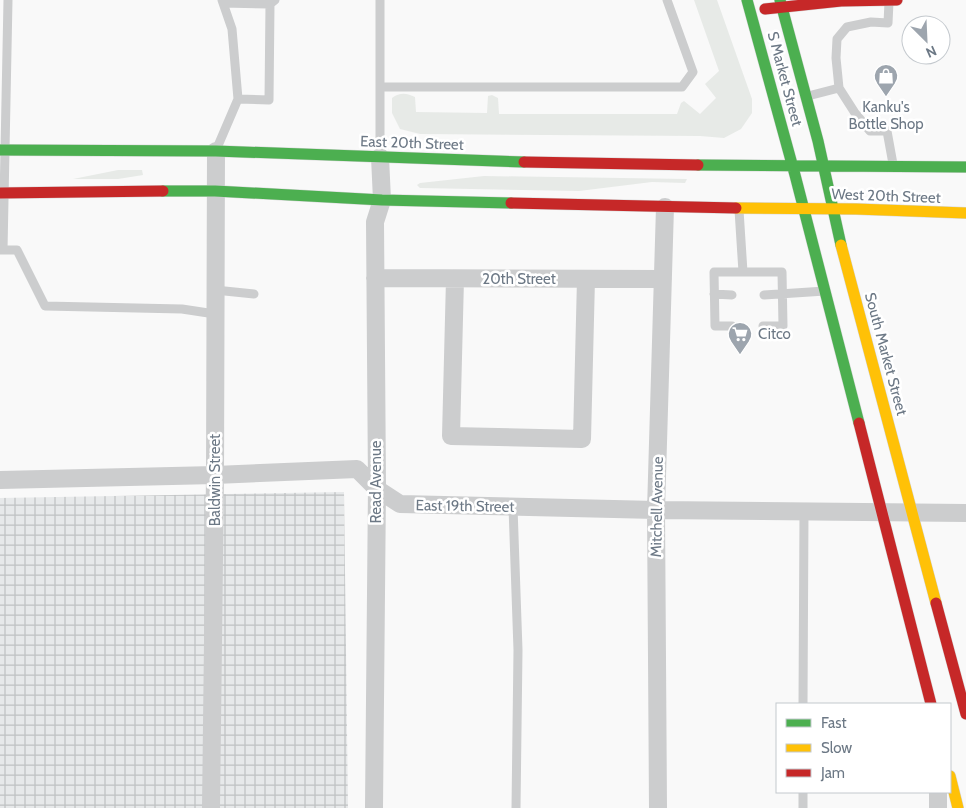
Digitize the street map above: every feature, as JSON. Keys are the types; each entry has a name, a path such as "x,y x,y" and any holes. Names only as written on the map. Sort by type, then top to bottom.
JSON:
{"main road":[{"path":"749,6 780,3 897,0"},
{"name":"South Market Street","path":"780,3 823,166 832,209 966,714"},
{"name":"S Market Street","path":"749,6 793,166"},
{"name":"East 20th Street","path":"2,150 216,151 485,161 823,166"},
{"path":"793,166 880,513 931,703"},
{"name":"West 20th Street","path":"823,166 966,167"},
{"path":"2,193 215,191 382,200 804,209"},
{"name":"West 20th Street","path":"804,209 966,213"},
{"path":"951,780 958,808"}],"street":[{"name":"Baldwin Street","path":"211,808 216,151"},
{"name":"Read Avenue","path":"374,808 377,489 375,222 382,200 380,157"},
{"name":"Mitchell Avenue","path":"658,808 656,510 665,207"},
{"name":"20th Street","path":"375,278 663,279"},
{"path":"455,279 451,436 582,439 586,279"},
{"name":"East 19th Street","path":"0,480 215,475 357,469 377,489 400,504 656,510 966,513"},
{"path":"938,793 938,808"}],"lane":[{"path":"8,0 3,102 2,250 17,250 45,306 182,309 215,314"},
{"path":"380,0 380,157"},
{"path":"380,86 682,87 693,72 667,0"},
{"path":"889,0 888,22 871,22 847,28 837,39 836,58 839,88 855,113 870,130 887,131 894,166"},
{"path":"216,151 238,99 232,29 223,1 273,2 269,100 238,99"},
{"path":"805,96 839,88"},
{"path":"739,208 743,272"},
{"path":"732,326 715,326 714,272 782,272 783,326 763,326"},
{"path":"215,290 254,294"},
{"path":"764,295 825,291"},
{"path":"714,294 732,295"},
{"path":"513,507 518,650 516,808"},
{"path":"804,512 804,703"},
{"path":"803,793 803,808"}],"shaded area":[{"path":"694,0 717,0 752,99 752,113 741,129 724,138 700,136 420,134 400,129 392,113 392,98 404,94 415,97 416,112 487,113 488,96 492,95 498,98 499,114 677,114 681,103 684,101 700,114 716,98 705,84 719,71"},
{"path":"118,170 142,170 143,175 118,179 73,179"},
{"path":"484,176 687,179 685,183 652,182 579,191 420,188 417,185 420,183"},
{"path":"344,492 348,808 0,808 0,498"}],"traffic: fast":[{"path":"747,0 795,175 859,423"},
{"path":"780,0 818,141 841,245"},
{"path":"0,150 216,151 524,162"},
{"path":"698,165 966,167"},
{"path":"163,191 215,191 382,200 511,203"}],"traffic: slow":[{"path":"736,208 856,209 966,213"},
{"path":"841,245 936,603"},
{"path":"951,780 958,808"}],"traffic: jam":[{"path":"765,9 841,1 897,0"},
{"path":"524,162 698,165"},
{"path":"0,193 163,191"},
{"path":"511,203 736,208"},
{"path":"859,423 931,703"},
{"path":"936,603 966,714"}],"place":[{"name":"Kanku's Bottle Shop","path":"886,97"},
{"name":"Citco","path":"740,355"}]}
